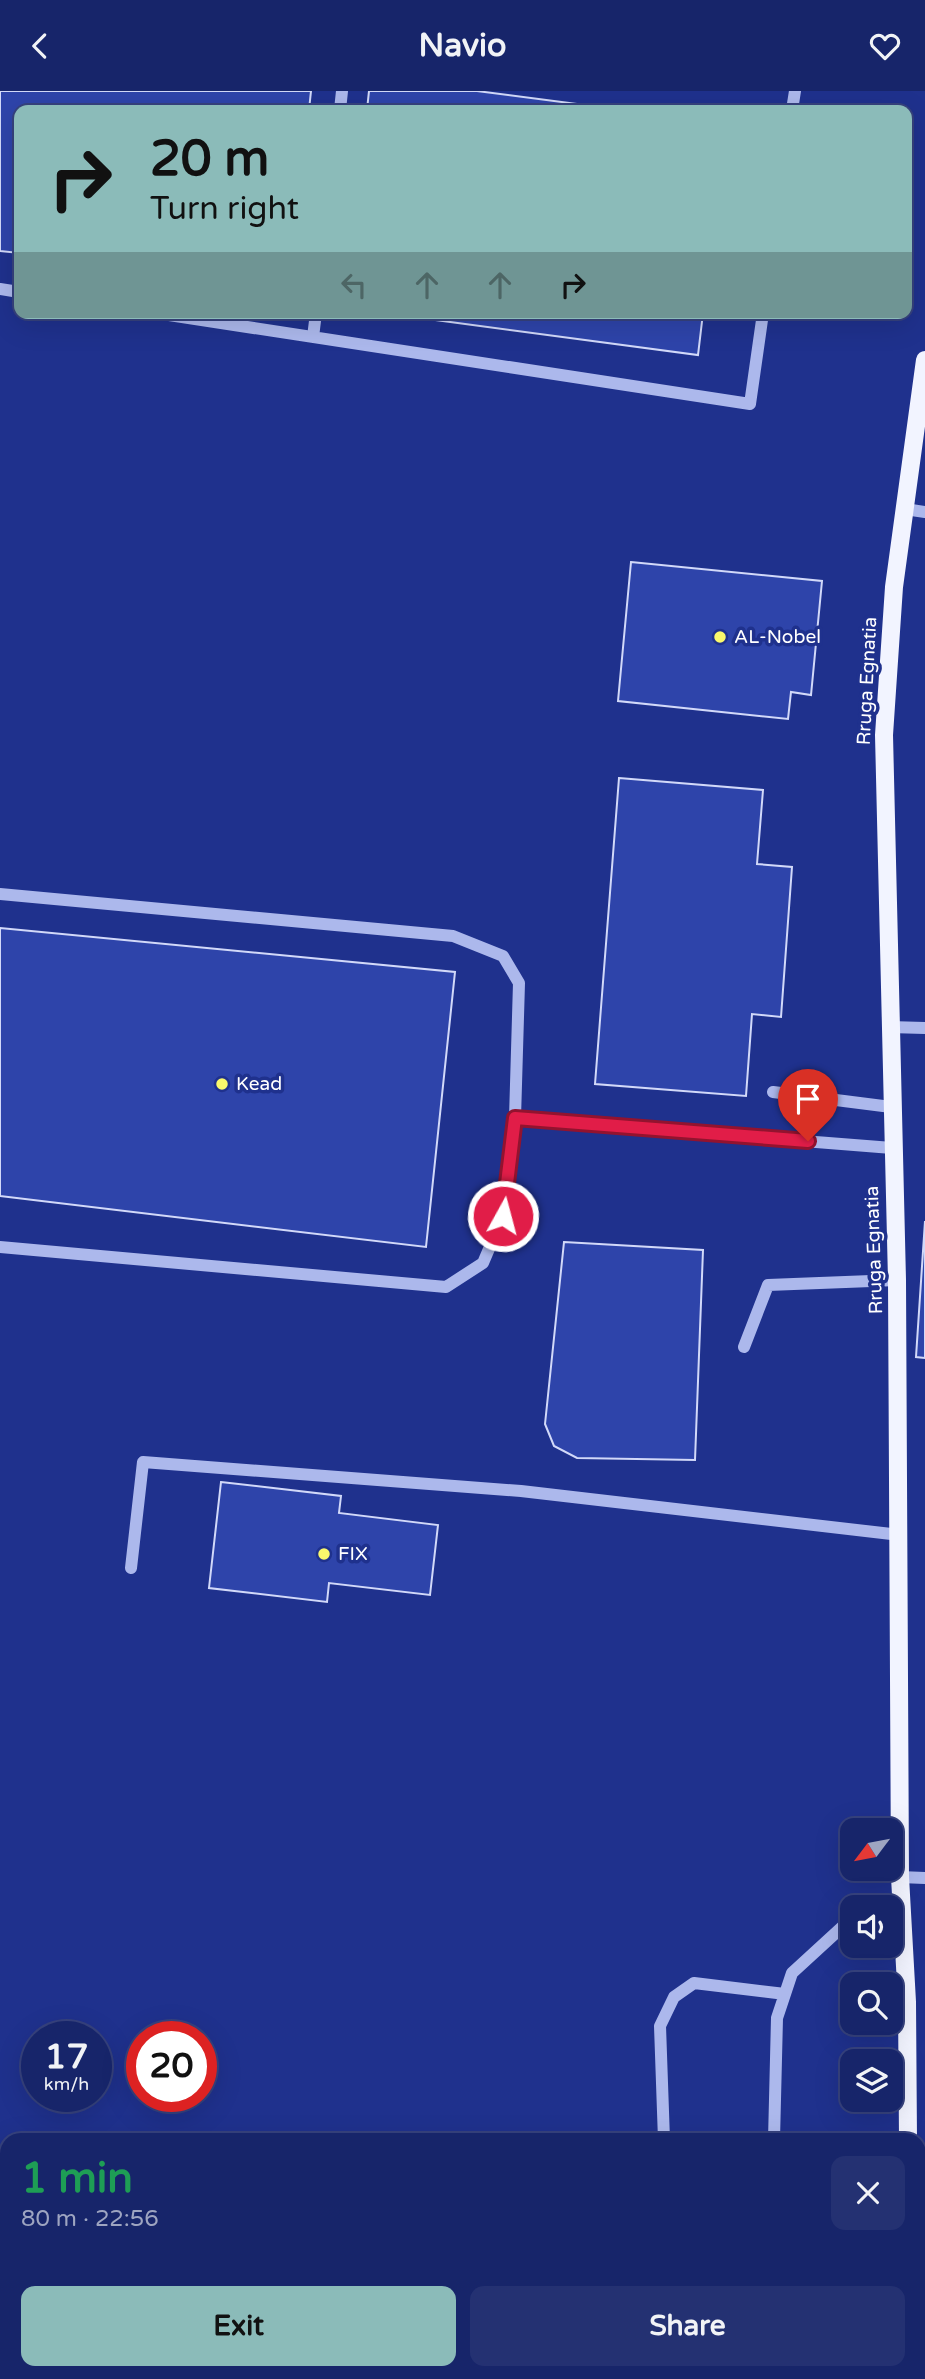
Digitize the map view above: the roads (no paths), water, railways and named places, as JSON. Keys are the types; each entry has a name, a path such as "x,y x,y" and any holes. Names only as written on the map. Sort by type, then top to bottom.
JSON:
{"main road":[{"name":"Rruga Egnatia","path":"900,1818 897,1280 884,735 894,587 925,360"},
{"name":"Rruga Egnatia","path":"902,1958 907,2002 908,2133"}],"lane":[{"path":"195,319 750,404 762,319"},
{"path":"313,337 315,319"},
{"path":"905,509 925,512"},
{"path":"0,894 453,936 503,956 519,983 515,1118 503,1216 483,1263 446,1287 0,1247"},
{"path":"889,1027 925,1028"},
{"path":"773,1092 891,1107"},
{"path":"515,1118 892,1148"},
{"path":"744,1347 768,1285 897,1280"},
{"path":"131,1568 143,1462 522,1491 900,1535"},
{"path":"903,1877 925,1878"},
{"path":"774,2133 777,2018 792,1973 840,1929"},
{"path":"664,2133 660,2026 674,1997 695,1983 785,1994"}],"place":[{"name":"AL-Nobel","path":"720,637"},
{"name":"Kead","path":"222,1084"},
{"name":"FIX","path":"324,1554"}]}
